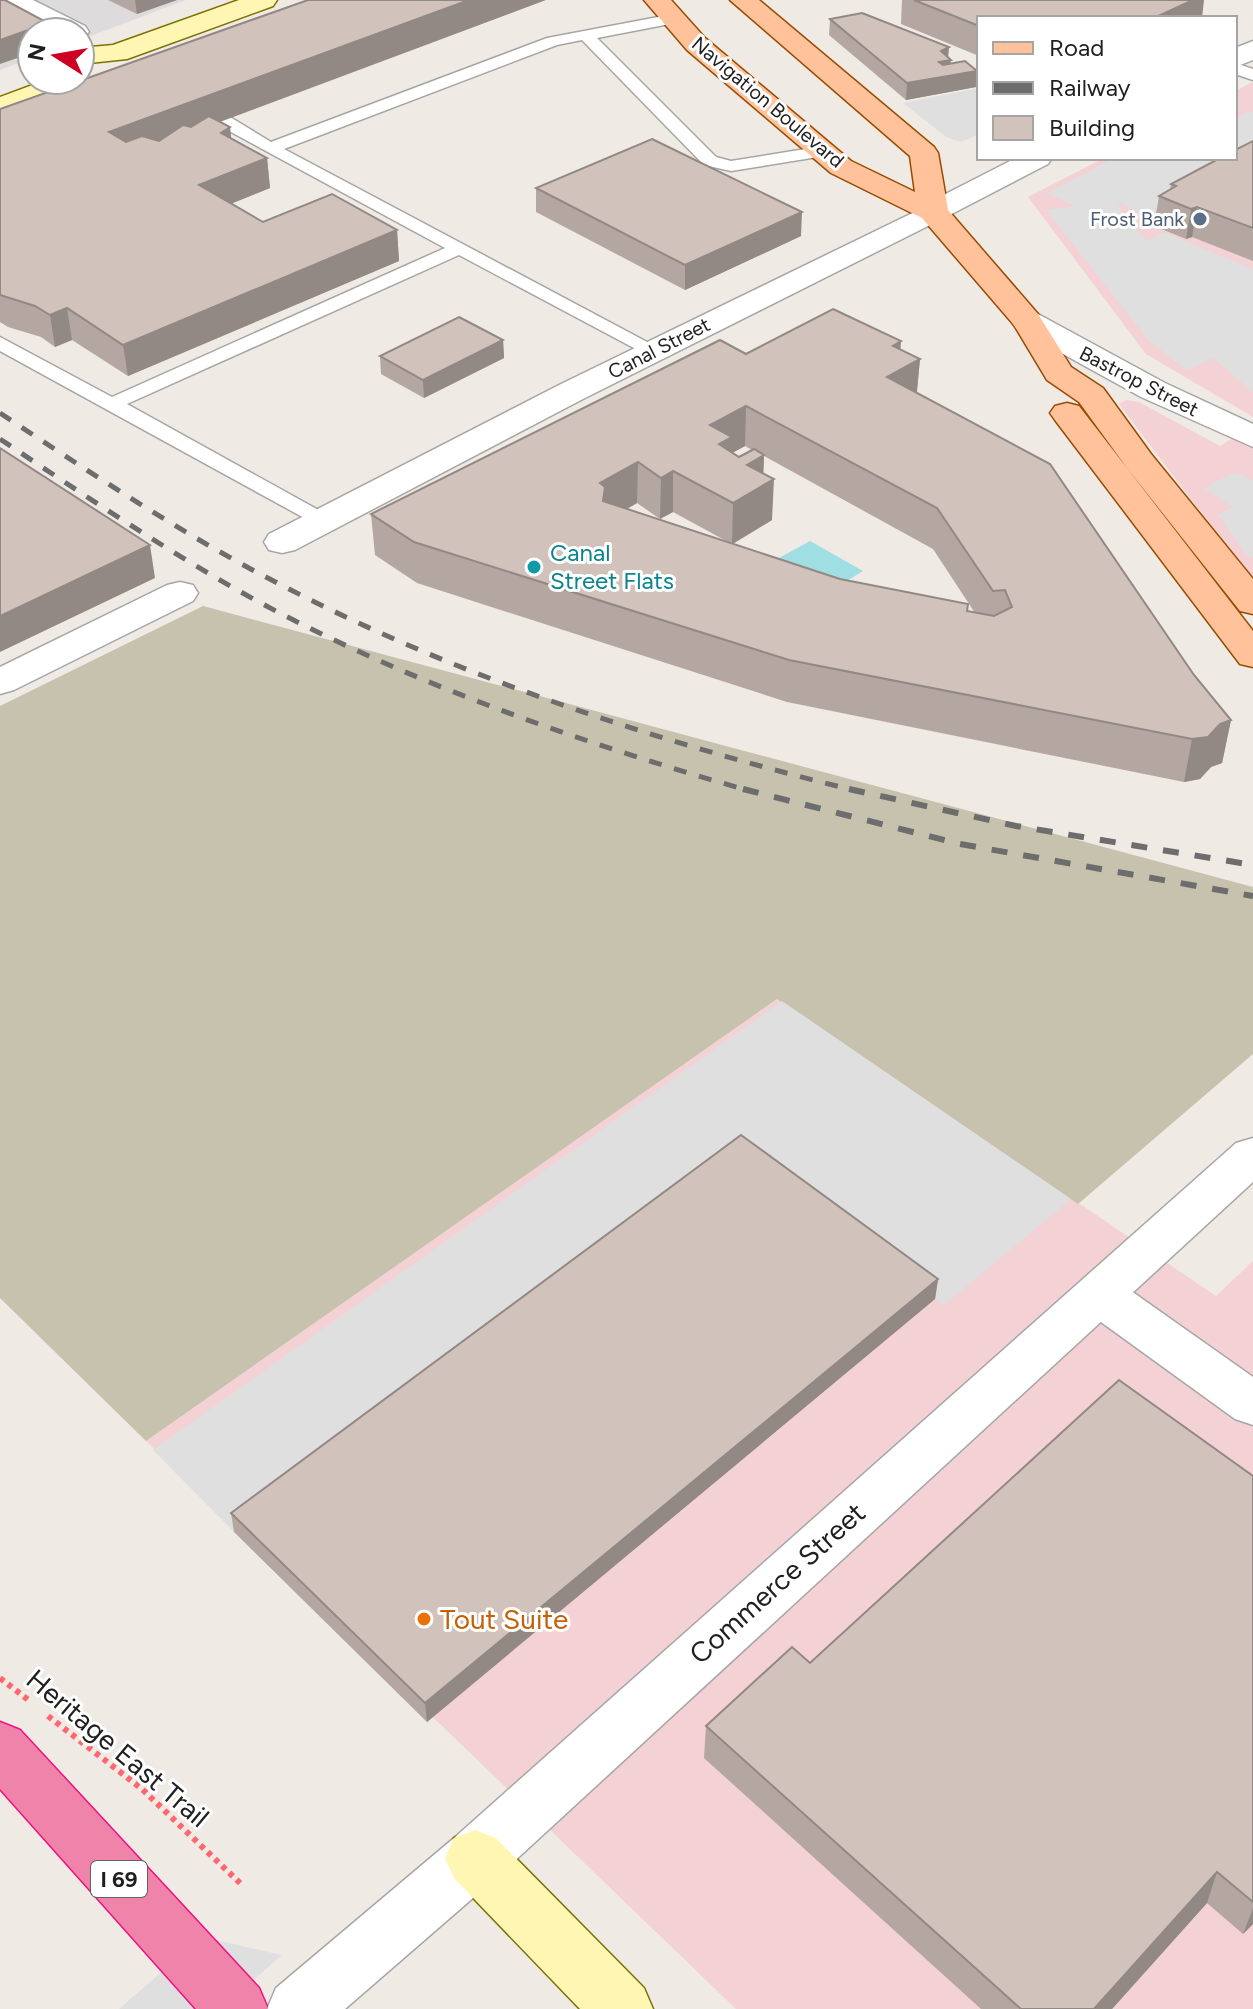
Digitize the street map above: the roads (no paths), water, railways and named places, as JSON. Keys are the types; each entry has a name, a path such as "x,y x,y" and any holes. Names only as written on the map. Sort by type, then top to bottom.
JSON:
{"highway":[{"name":"I 69","path":"0,1748 237,2009"}],"main road":[{"path":"96,71 264,0"},
{"path":"743,0 924,153 933,212"},
{"name":"Navigation Boulevard","path":"666,10 696,44 841,167 933,212 1027,321 1059,373 1091,395 1253,603"},
{"path":"696,44 772,27"},
{"path":"96,58 126,61"},
{"path":"0,106 28,96"},
{"name":"Navigation Boulevard","path":"1059,373 1058,400 1105,466 1253,656"},
{"path":"475,1858 622,2009"}],"street":[{"path":"13,0 45,16"},
{"path":"96,44 126,61"},
{"name":"Canal Street","path":"282,542 653,360 1034,160"},
{"name":"Bastrop Street","path":"1027,321 1153,390 1253,437"},
{"path":"0,682 180,593"},
{"name":"Commerce Street","path":"298,2009 475,1858 1253,1155"},
{"path":"1100,1295 1253,1404"}],"lane":[{"path":"270,148 553,41 586,35 666,10"},
{"path":"586,35 710,161 731,166 824,151"},
{"path":"224,121 460,248 653,360"},
{"path":"112,404 460,248"},
{"path":"0,343 36,366 112,404 324,521"}],"water":[{"path":"810,541 863,571 822,596 768,564"}],"railway":[{"path":"0,413 214,549 289,589 426,653 496,681 639,730 851,789"},
{"path":"0,439 191,563 257,601 375,659 561,732 745,790"},
{"path":"851,789 1016,826 1253,865"},
{"path":"851,789 857,791"},
{"path":"745,790 960,844 1253,896"},
{"path":"745,790 750,791"}],"place":[{"name":"Frost Bank","path":"1200,219"},
{"name":"Canal Street Flats","path":"534,567"},
{"name":"Tout Suite","path":"424,1619"}]}
